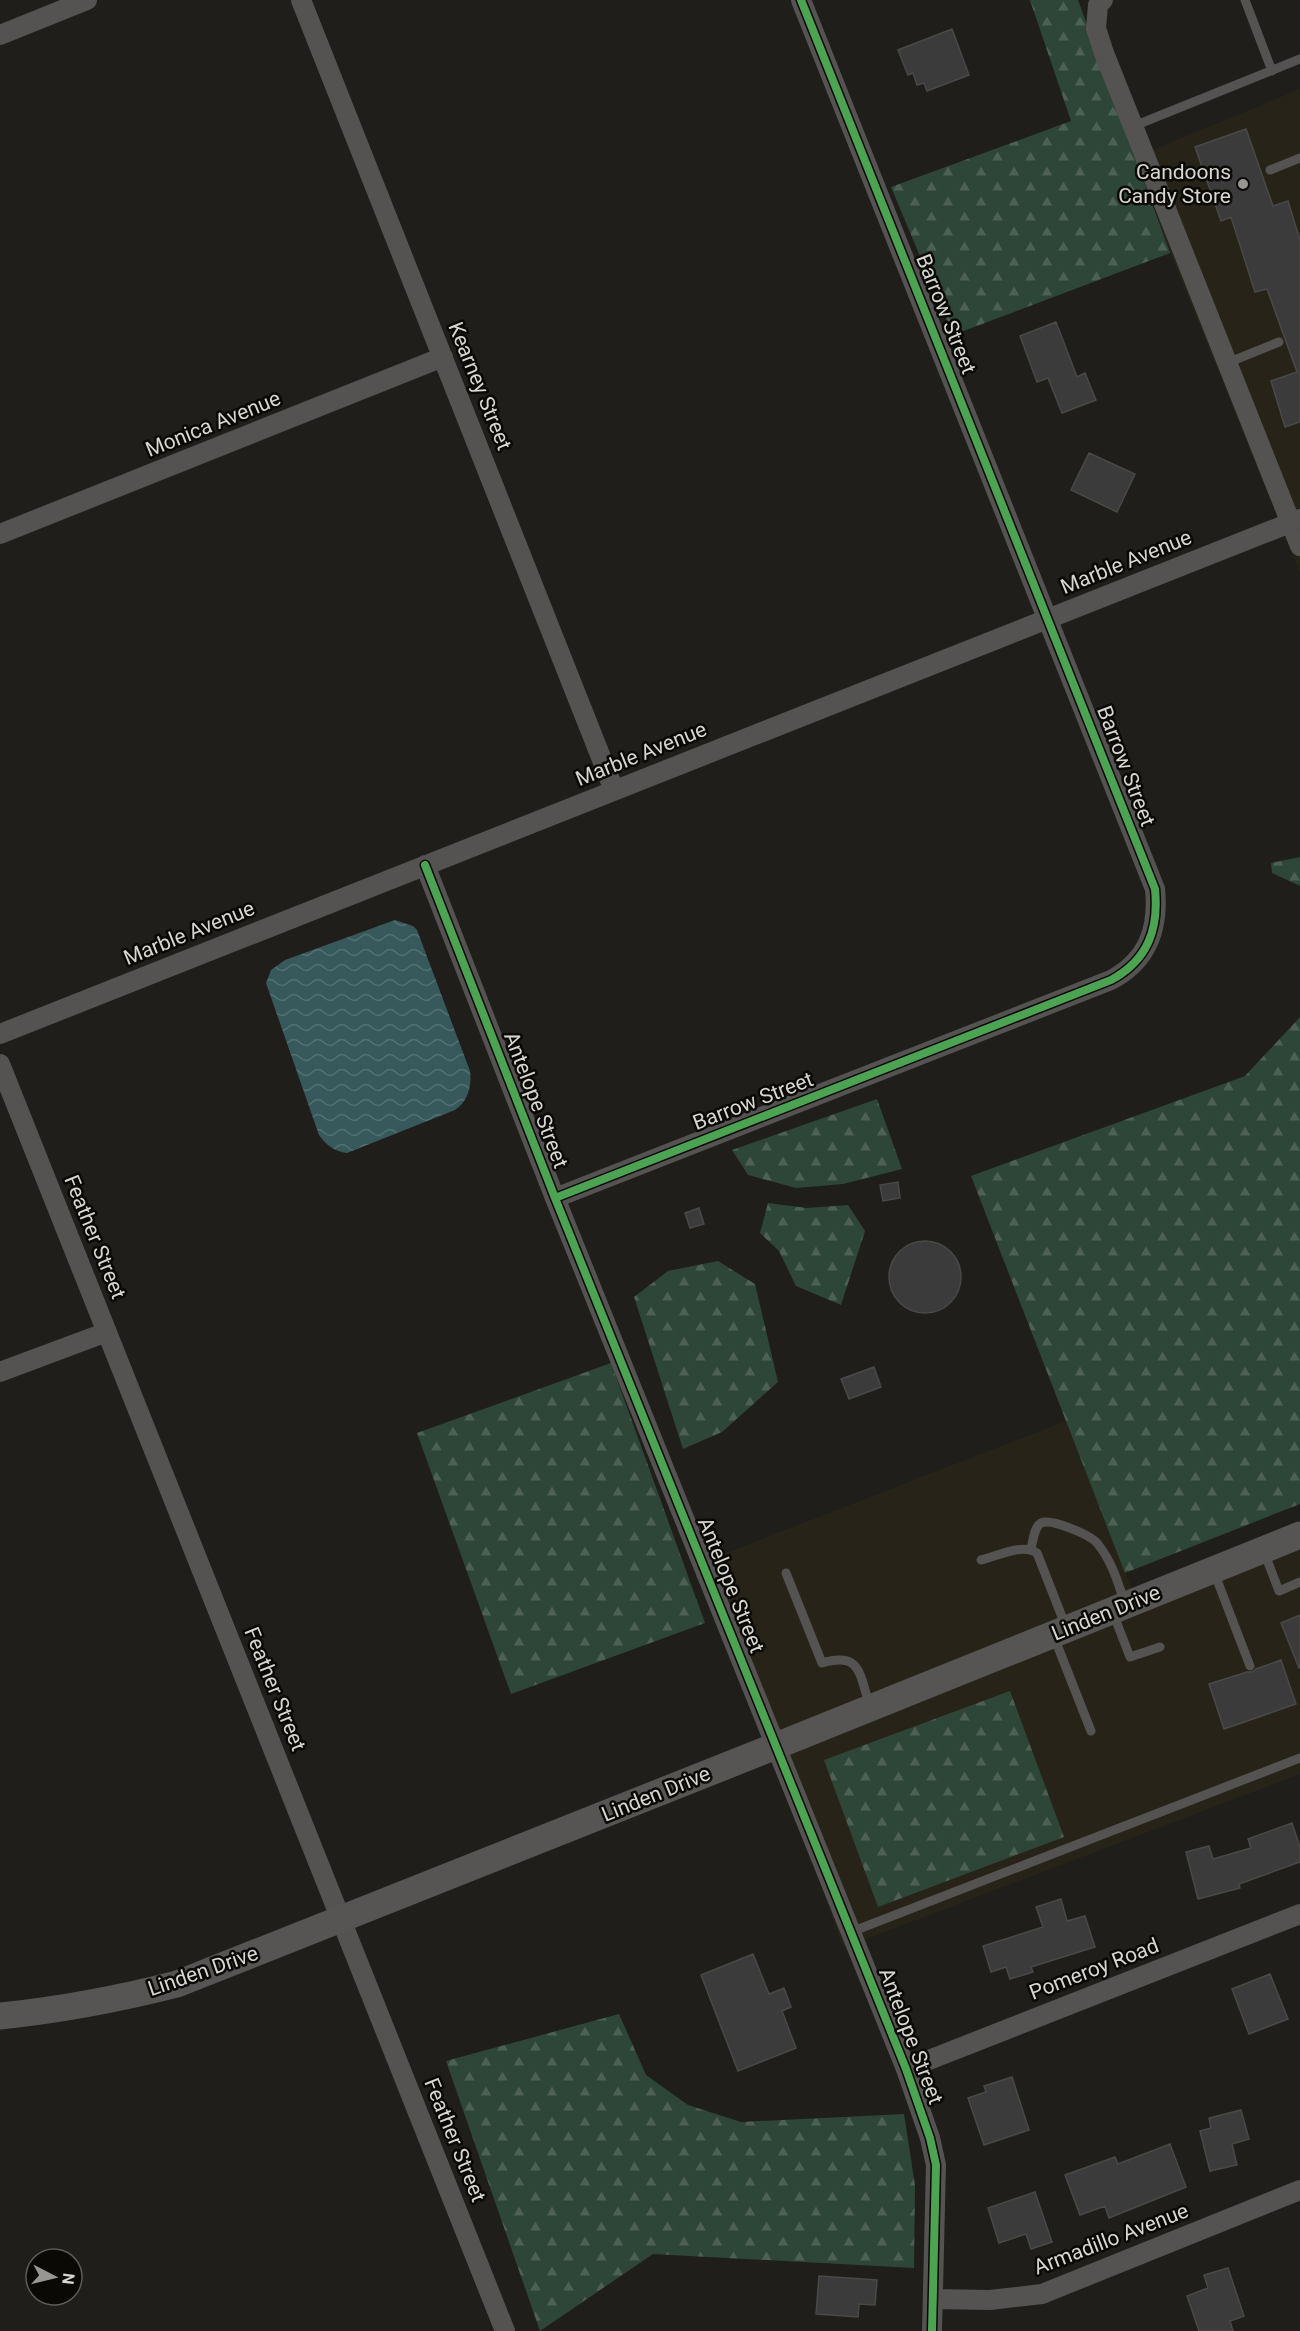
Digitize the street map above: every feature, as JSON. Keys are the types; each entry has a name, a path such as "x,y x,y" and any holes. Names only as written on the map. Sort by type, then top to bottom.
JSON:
{"street":[{"path":"0,35 87,0"},
{"name":"Kearney Street","path":"302,0 614,790"},
{"name":"Barrow Street","path":"555,1198 1111,980 1133,965 1145,950 1154,928 1157,909 1155,889 801,0"},
{"path":"1103,0 1098,5 1096,27 1104,53 1227,363 1295,520 1300,546"},
{"name":"Monica Avenue","path":"0,534 443,357"},
{"name":"Marble Avenue","path":"0,1034 1295,520"},
{"name":"Antelope Street","path":"424,865 555,1198 906,2069 930,2138 936,2165 932,2331"},
{"name":"Feather Street","path":"0,1064 505,2331"},
{"path":"0,1372 107,1332"},
{"name":"Linden Drive","path":"0,2016 47,2012 109,2001 177,1984 1300,1535"},
{"name":"Pomeroy Road","path":"906,2069 1300,1914"},
{"name":"Armadillo Avenue","path":"933,2299 990,2300 1042,2294 1300,2190"}],"lane":[{"path":"1245,0 1272,70"},
{"path":"1134,126 1300,59"},
{"path":"1270,170 1300,158"},
{"path":"1227,363 1279,342"},
{"path":"1031,1549 1036,1528 1041,1523 1048,1522 1080,1532 1095,1541 1118,1580 1119,1608 1130,1658 1160,1647"},
{"path":"981,1560 1021,1549 1031,1549 1037,1553 1091,1731"},
{"path":"1263,1550 1279,1591 1300,1582"},
{"path":"1213,1570 1250,1666"},
{"path":"786,1573 822,1664 836,1659 847,1659 855,1664 871,1708"},
{"path":"851,1932 1300,1758"}],"shaded area":[{"path":"1300,89 1300,573 1170,253 1136,157"},
{"path":"1066,1421 1133,1592 769,1739 700,1563"},
{"path":"1300,1545 1300,1774 843,1948 776,1757"}],"green space":[{"path":"1030,0 1078,0 1170,253 953,335 891,187 1071,121"},
{"path":"1300,857 1300,886 1272,873 1271,863"},
{"path":"1300,1017 1300,1504 1125,1573 971,1176 1245,1076"},
{"path":"877,1099 902,1169 843,1184 796,1188 748,1175 732,1150"},
{"path":"768,1203 807,1208 848,1205 865,1231 841,1305 796,1286 779,1251 760,1233"},
{"path":"718,1261 755,1284 778,1382 722,1432 683,1449 634,1297 668,1271"},
{"path":"611,1363 705,1623 511,1694 417,1433"},
{"path":"1010,1691 1064,1837 878,1907 824,1760"},
{"path":"619,2014 646,2075 688,2105 741,2122 904,2114 915,2185 914,2268 653,2254 540,2331 446,2061"}],"water":[{"path":"395,920 413,926 417,930 470,1071 470,1088 466,1098 455,1110 347,1153 338,1151 319,1135 266,983 271,970 285,960"}],"building":[{"path":"952,29 969,75 927,91 924,83 917,85 913,73 908,75 898,50"},
{"path":"1246,129 1273,206 1288,201 1300,240 1300,422 1285,427 1271,381 1297,372 1267,289 1255,292 1231,217 1221,221 1195,147"},
{"path":"1056,322 1077,377 1085,373 1096,400 1062,413 1048,378 1037,382 1020,336"},
{"path":"1089,453 1135,474 1117,512 1071,490"},
{"path":"898,1182 900,1198 883,1201 880,1185"},
{"path":"699,1208 704,1224 690,1228 685,1213"},
{"path":"925,1241 945,1247 955,1257 961,1277 955,1297 945,1307 925,1313 905,1307 895,1297 889,1277 895,1257 905,1247"},
{"path":"874,1367 881,1387 849,1399 841,1379"},
{"path":"1300,1615 1300,1668 1299,1668 1281,1623"},
{"path":"1281,1660 1296,1704 1224,1729 1209,1684 1252,1672"},
{"path":"1292,1823 1300,1847 1300,1862 1239,1884 1240,1888 1198,1899 1186,1852 1209,1846 1213,1859 1251,1848 1248,1839"},
{"path":"1061,1899 1067,1921 1085,1916 1095,1947 1031,1967 1033,1972 1010,1979 1006,1967 991,1972 983,1946 1043,1927 1036,1907"},
{"path":"753,1954 769,1994 784,1988 791,2007 782,2011 796,2048 738,2071 701,1975"},
{"path":"1270,1974 1288,2019 1249,2034 1232,1989"},
{"path":"1012,2077 1029,2130 984,2145 968,2098 986,2092 984,2086"},
{"path":"1241,2110 1249,2139 1232,2144 1237,2165 1210,2171 1200,2131 1211,2128 1209,2118"},
{"path":"1170,2144 1186,2187 1109,2218 1105,2206 1080,2215 1065,2175 1115,2157 1118,2164"},
{"path":"1035,2192 1052,2242 1031,2249 1026,2234 999,2243 988,2208"},
{"path":"1228,2268 1244,2316 1230,2321 1233,2331 1199,2331 1187,2296 1208,2288 1204,2275"},
{"path":"819,2276 877,2280 875,2305 859,2304 858,2317 816,2314"}],"cycle path":[{"path":"555,1198 1111,980 1134,963 1142,953 1153,930 1155,889 801,0"},
{"path":"425,865 555,1198 906,2069 930,2138 936,2165 932,2331"}],"place":[{"name":"Candoons Candy Store","path":"1243,184"}]}
